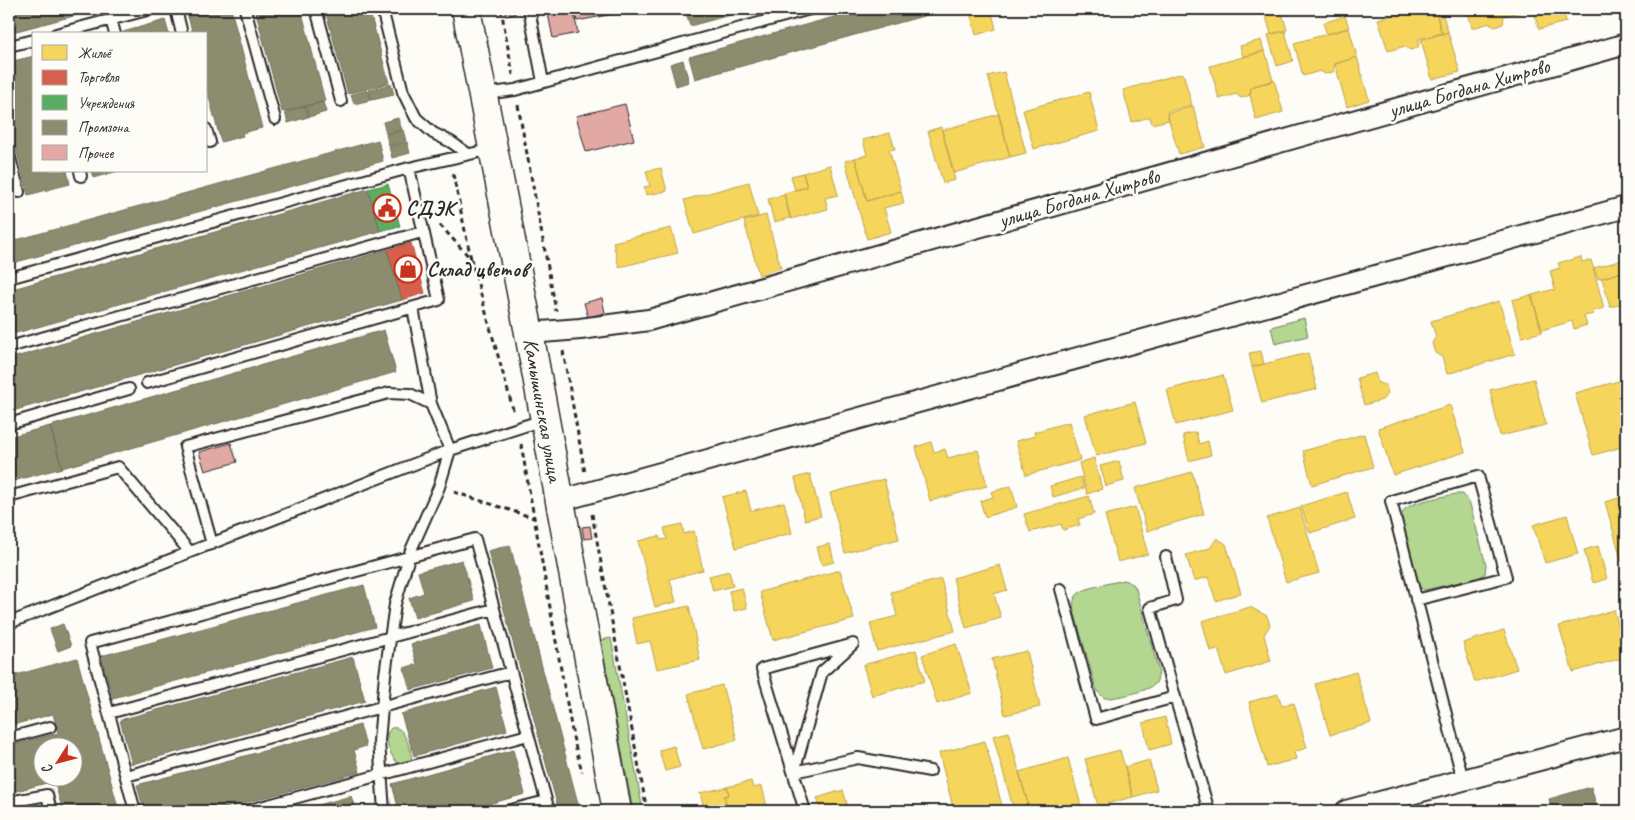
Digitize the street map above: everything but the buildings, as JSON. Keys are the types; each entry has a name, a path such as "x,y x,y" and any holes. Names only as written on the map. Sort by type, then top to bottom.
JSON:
{"street":[{"name":"Камышинская улица","path":"466,9 483,94 481,152 529,332 618,811"},
{"name":"улица Богдана Хитрово","path":"529,332 649,320 1626,44"},
{"path":"560,501 1626,207"},
{"path":"1346,811 1626,737"}],"lane":[{"path":"63,32 151,9"},
{"path":"176,9 182,32"},
{"path":"245,9 275,119"},
{"path":"316,9 341,101"},
{"path":"382,9 403,92 416,118 433,133 451,142 481,152"},
{"path":"529,9 543,82"},
{"path":"483,94 516,90 810,9"},
{"path":"111,19 114,32"},
{"path":"9,46 32,40"},
{"path":"208,136 210,142"},
{"path":"9,278 408,168 481,152"},
{"path":"9,154 19,192"},
{"path":"147,383 439,300 408,168"},
{"path":"9,347 422,232"},
{"path":"384,811 379,741 395,604 410,556 439,487 450,450 431,404 413,308"},
{"path":"9,424 129,389"},
{"path":"212,544 185,447 389,393 410,394 431,404"},
{"path":"9,623 450,450 544,420"},
{"path":"9,496 118,467 190,552"},
{"path":"1416,600 1506,577 1478,476 1391,501 1416,600 1463,780"},
{"path":"136,811 90,643 475,539 548,806 508,811"},
{"path":"1166,557 1176,600 1150,608 1209,811"},
{"path":"1061,589 1096,719 1175,697"},
{"path":"108,713 494,609"},
{"path":"794,772 822,672 853,644 762,669 805,811"},
{"path":"126,776 511,672"},
{"path":"9,738 50,727"},
{"path":"246,811 528,735"},
{"path":"794,772 858,758 930,771"},
{"path":"9,802 46,795 51,811"}],"path":[{"path":"501,9 647,811"},
{"path":"449,158 471,259 518,428 573,737 582,774"},
{"path":"436,221 471,259"},
{"path":"439,487 534,518"}],"green space":[{"path":"1304,318 1308,336 1275,344 1271,327"},
{"path":"1456,494 1463,494 1470,504 1486,565 1485,574 1478,578 1425,590 1422,589 1416,582 1403,534 1402,515 1408,507"},
{"path":"1124,580 1133,584 1136,589 1159,672 1155,684 1151,687 1131,694 1104,698 1097,691 1095,685 1074,611 1074,602 1077,595 1081,592"},
{"path":"611,638 643,811 633,811 601,640"},
{"path":"391,728 397,728 401,731 410,750 411,762 403,766 396,761 389,748 387,734"}],"place":[{"name":"СДЭК","path":"387,208"},
{"name":"Склад цветов","path":"408,269"}]}
